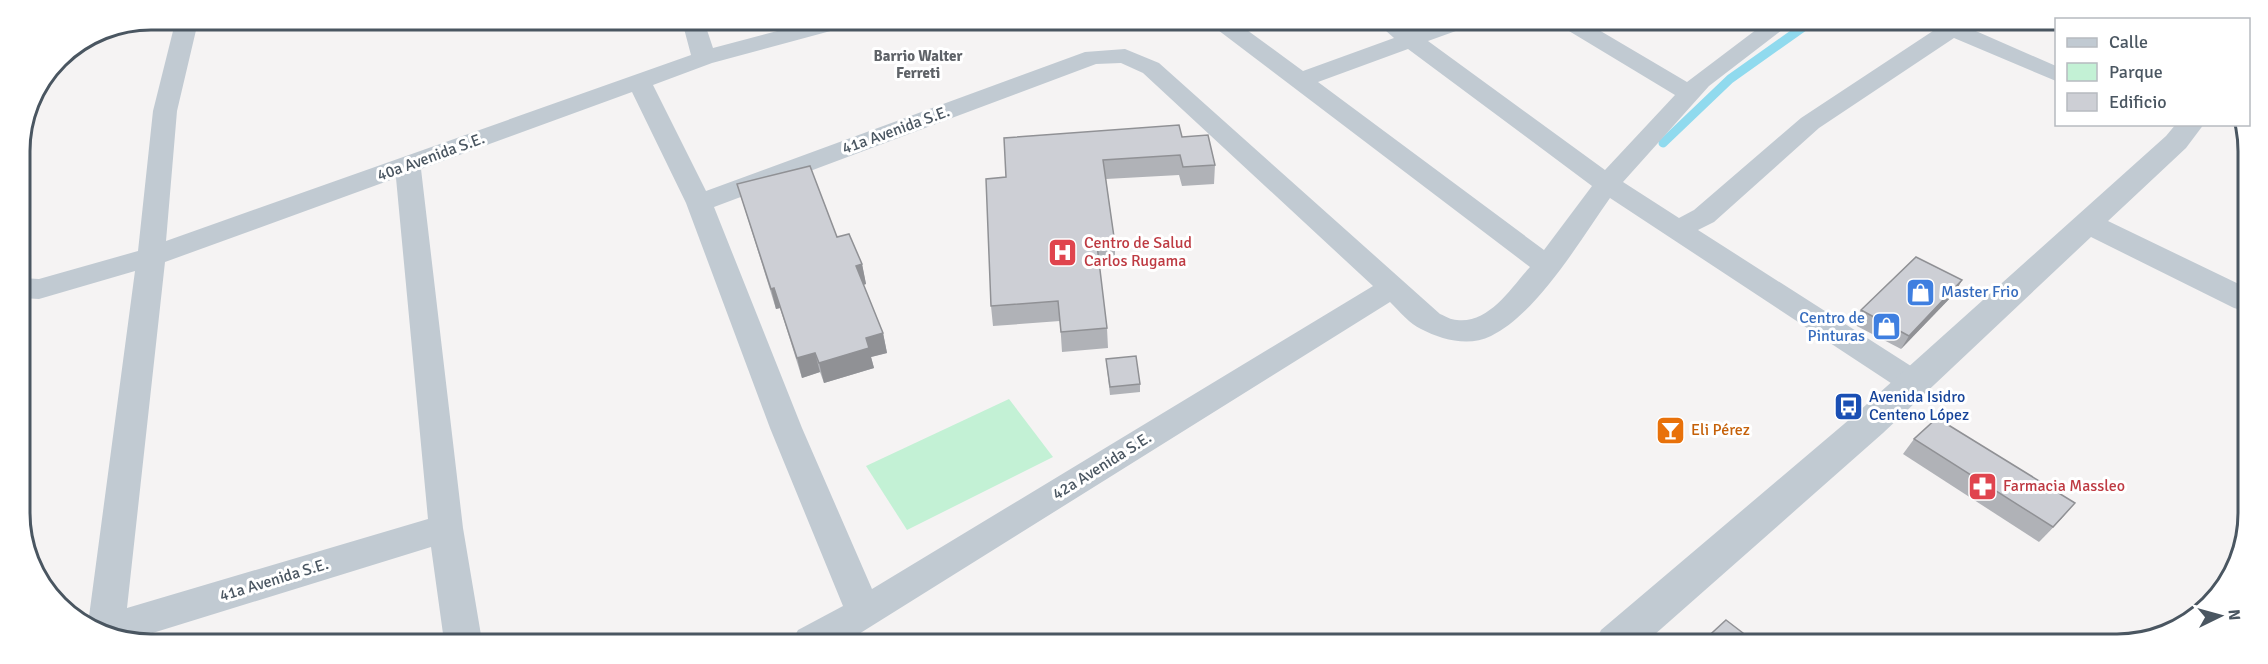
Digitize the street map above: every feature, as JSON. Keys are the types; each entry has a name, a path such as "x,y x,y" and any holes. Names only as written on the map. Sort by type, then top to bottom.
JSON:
{"street":[{"path":"106,625 151,257 165,111 187,30"},
{"path":"696,30 704,58"},
{"name":"40a Avenida S.E.","path":"30,288 39,289 151,257 704,58 808,30"},
{"path":"1232,30 1547,266"},
{"path":"1398,30 1607,184 1914,383"},
{"path":"1299,81 1438,30"},
{"path":"1584,30 1689,93"},
{"name":"41a Avenida S.E.","path":"699,203 1093,57 1125,56 1151,68 1429,321 1454,331 1480,328 1505,314 1547,266 1607,184 1689,93 1759,30"},
{"path":"1678,230 1704,216 1810,123 1943,30"},
{"path":"1954,30 2055,74"},
{"path":"639,81 699,203 786,428 864,613"},
{"path":"1626,634 1914,383 2176,142 2182,127"},
{"path":"408,165 446,528 462,634"},
{"path":"2087,223 2238,297"},
{"name":"42a Avenida S.E.","path":"826,634 1391,288"},
{"name":"41a Avenida S.E.","path":"116,629 446,528"}],"green space":[{"path":"1009,399 1053,457 907,530 866,466"}],"building":[{"path":"1179,125 1182,137 1208,135 1215,165 1183,167 1180,155 1103,160 1115,244 1097,245 1107,328 1061,332 1058,301 991,306 986,179 1006,177 1004,138"},
{"path":"810,166 837,237 849,234 862,264 856,266 883,333 866,338 869,348 819,363 815,353 797,358 774,288 771,289 737,184"},
{"path":"1916,257 1962,280 1909,336 1861,310"},
{"path":"1136,356 1140,384 1110,387 1106,359"},
{"path":"1937,418 2075,503 2053,527 1914,439"},
{"path":"1726,620 1744,634 1711,634"}],"waterway":[{"path":"1663,143 1730,79 1799,30"}],"place":[{"name":"Centro de Salud Carlos Rugama","path":"1063,252"},
{"name":"Master Frio","path":"1920,292"},
{"name":"Centro de Pinturas","path":"1886,327"},
{"name":"Avenida Isidro Centeno López","path":"1848,406"},
{"name":"Eli Pérez","path":"1670,430"},
{"name":"Farmacia Massleo","path":"1982,486"}],"district":[{"name":"Barrio Walter Ferreti","path":"918,64"}]}
